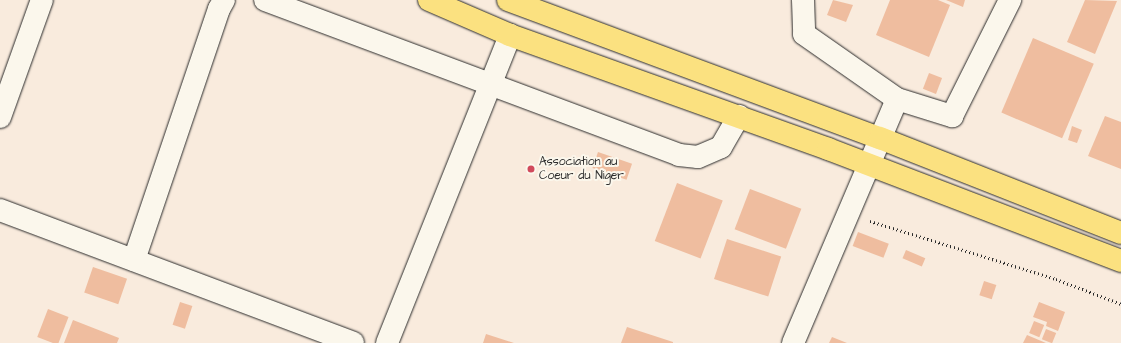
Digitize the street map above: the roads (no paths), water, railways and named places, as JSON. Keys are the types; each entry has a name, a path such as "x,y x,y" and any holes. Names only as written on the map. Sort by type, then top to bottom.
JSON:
{"highway":[{"path":"429,0 510,35 739,116 1121,261"},
{"path":"508,0 880,138 1120,231"}],"street":[{"path":"0,117 42,0"},
{"path":"134,260 219,9 224,0"},
{"path":"265,0 490,86 679,155 698,157 721,147 739,116"},
{"path":"802,0 804,34 897,99 952,116 1010,0"},
{"path":"388,343 510,35"},
{"path":"793,343 846,214 869,166 897,99"},
{"path":"0,210 353,343"}],"place":[{"name":"Association au Coeur du Niger","path":"531,169"}]}
